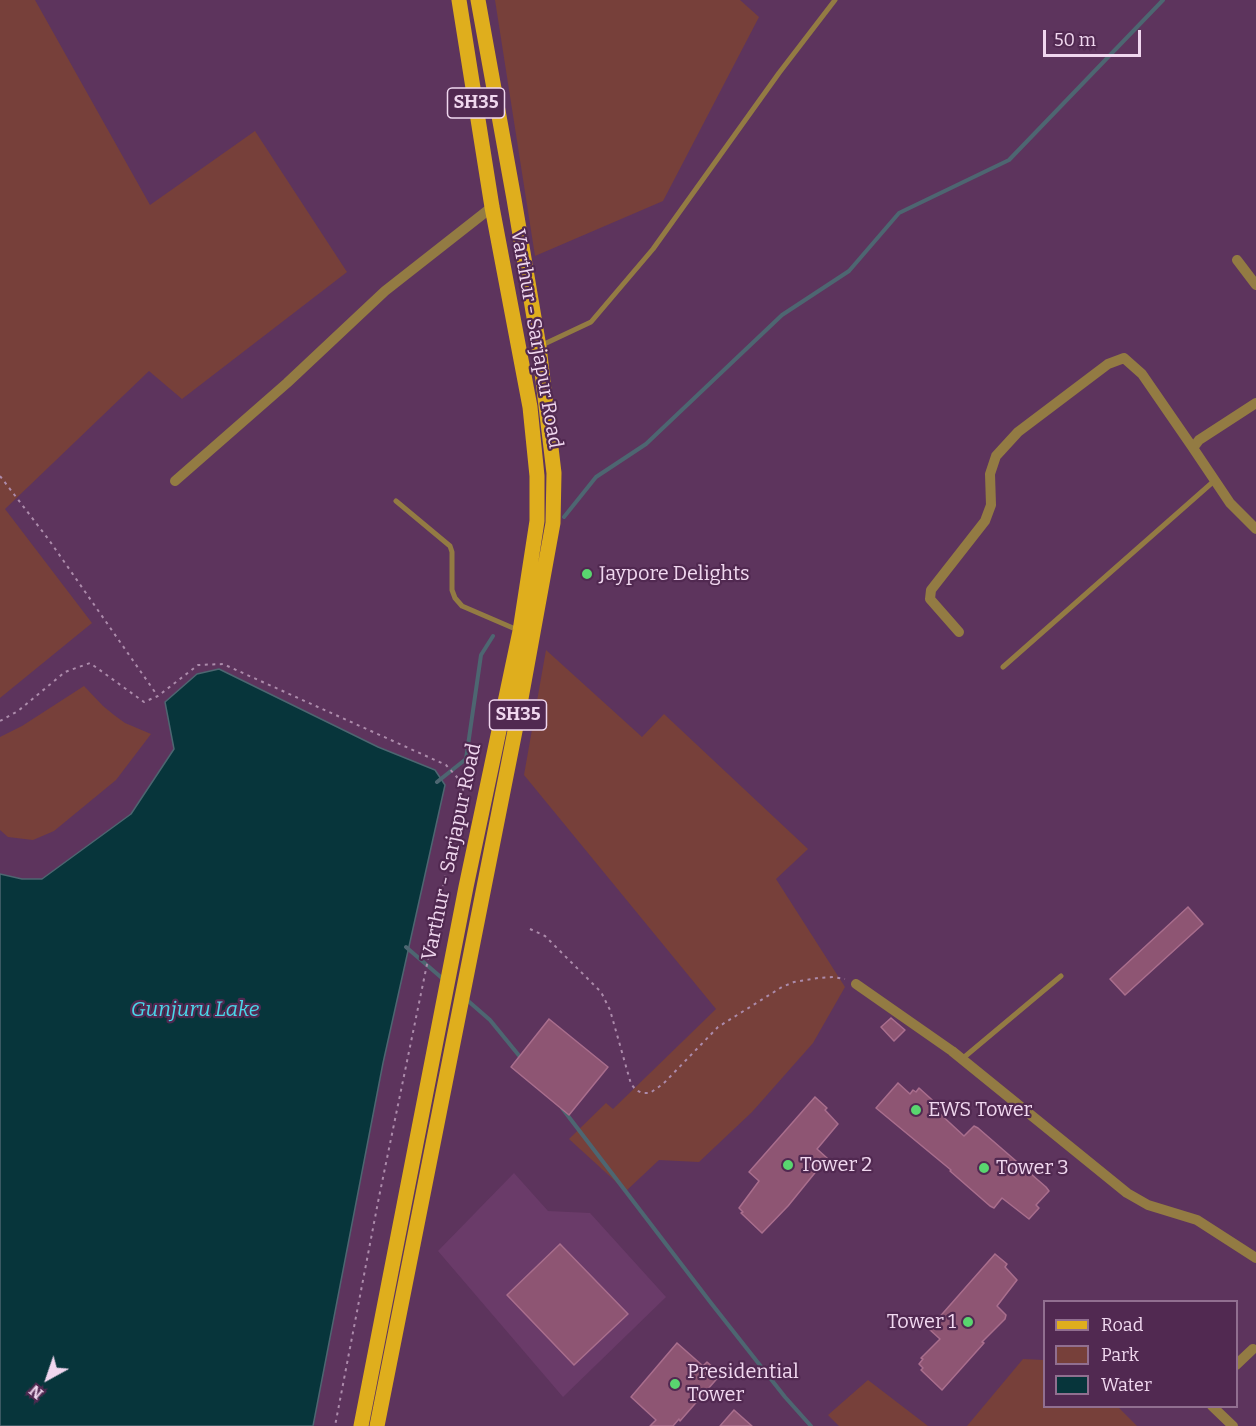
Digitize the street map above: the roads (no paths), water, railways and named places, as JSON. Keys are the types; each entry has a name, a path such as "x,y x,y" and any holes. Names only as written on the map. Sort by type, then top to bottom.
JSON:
{"main road":[{"name":"Varthur - Sarjapur Road","path":"361,1426 463,899 520,631 537,521 537,476 530,407 492,207 459,0"},
{"name":"Varthur - Sarjapur Road","path":"377,1426 516,726 553,523 554,473 539,347 478,0"}],"street":[{"path":"175,481 287,383 385,291 492,207"},
{"path":"1238,260 1256,285"},
{"path":"959,632 930,599 931,590 985,521 992,505 990,474 996,456 1018,432 1108,364 1124,358 1142,374 1230,503 1256,529"},
{"path":"1193,448 1199,440 1256,403"},
{"path":"856,984 962,1059 1126,1193 1148,1205 1197,1220 1256,1258"},
{"path":"1238,1363 1253,1349"},
{"path":"1213,1408 1233,1426"}],"lane":[{"path":"539,347 591,322 653,249 779,73 835,0"},
{"path":"1003,667 1214,481"},
{"path":"396,501 450,546 452,590 462,606 520,631"},
{"path":"962,1059 1061,976"}],"water":[{"name":"Gunjuru Lake","path":"219,669 378,747 435,770 445,785 383,1063 313,1426 0,1426 0,874 22,879 42,879 131,814 174,749 165,702 197,674"}],"waterway":[{"path":"564,517 596,477 646,444 782,315 849,271 899,213 1009,160 1163,0"},
{"path":"437,782 466,759 481,655 493,636"},
{"path":"406,947 443,979"},
{"path":"467,1000 490,1020 521,1058"},
{"path":"562,1108 711,1303 785,1397 811,1426"}],"place":[{"name":"Jaypore Delights","path":"587,574"},
{"name":"EWS Tower","path":"916,1110"},
{"name":"Tower 2","path":"788,1165"},
{"name":"Tower 3","path":"984,1168"},
{"name":"Tower 1","path":"968,1322"},
{"name":"Presidential Tower","path":"675,1384"}]}
